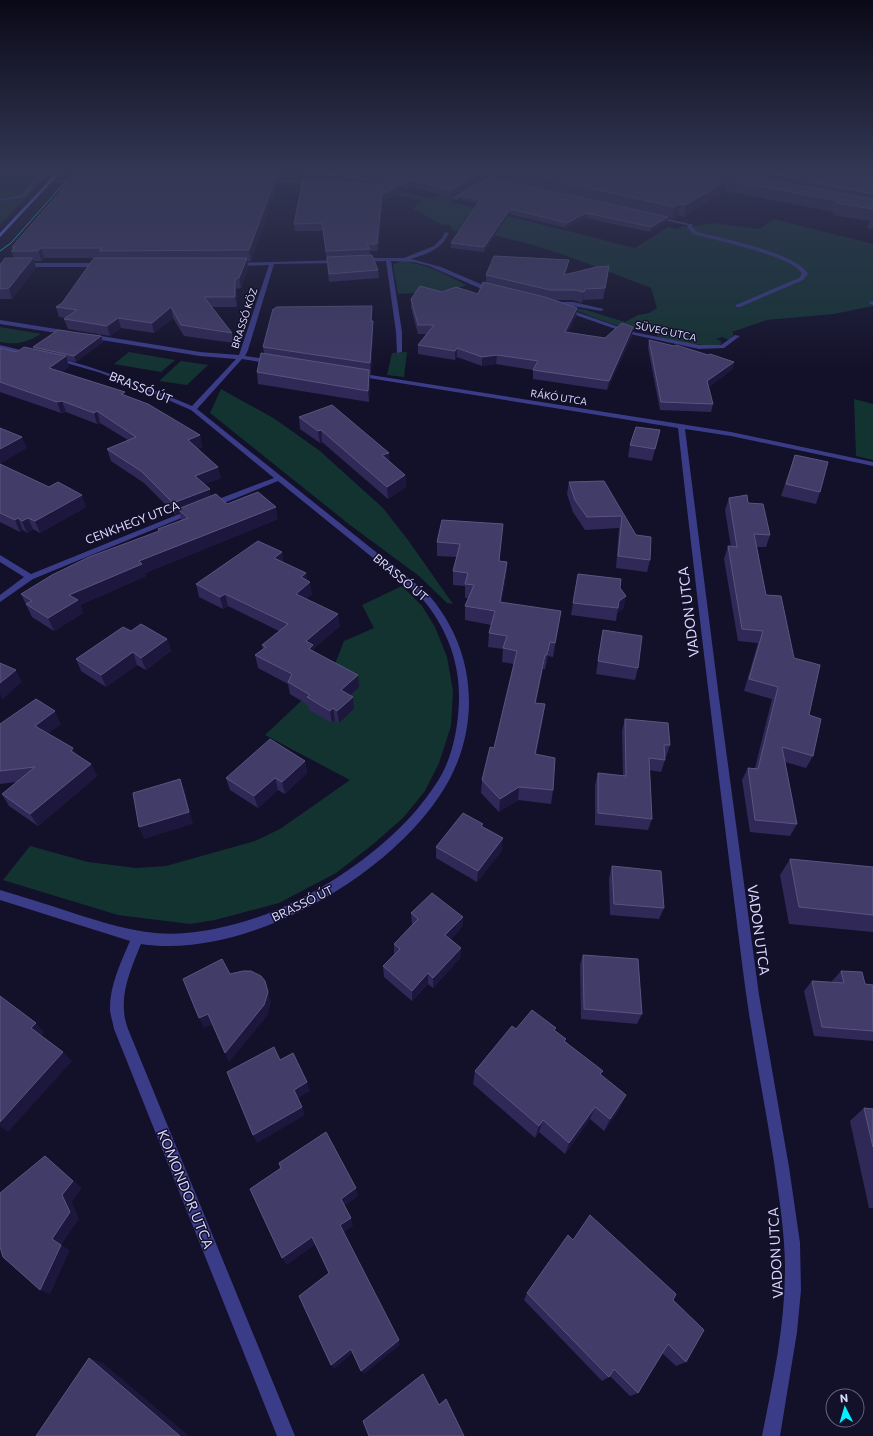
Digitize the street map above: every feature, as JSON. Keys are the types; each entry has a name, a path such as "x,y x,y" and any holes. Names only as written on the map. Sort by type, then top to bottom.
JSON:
{"street":[{"path":"406,259 429,251 445,238"},
{"path":"713,238 793,262 803,270 805,274 801,279 738,306"},
{"path":"388,259 399,332 399,352"},
{"path":"357,260 406,259 431,265 473,284 502,293"},
{"path":"224,264 272,264 349,260"},
{"path":"0,265 106,264"},
{"name":"BRASSÓ KÖZ","path":"193,410 241,357 245,350 272,264"},
{"name":"SÜVEG UTCA","path":"601,309 573,304 548,304 632,333 699,347 722,347 737,336"},
{"path":"0,322 75,334"},
{"path":"83,335 207,354 241,357 279,363"},
{"path":"0,346 35,354"},
{"name":"BRASSÓ ÚT","path":"0,895 137,938 170,940 209,936 230,931 285,913 329,891 368,864 400,837 429,805 449,771 461,737 465,705 463,670 457,649 437,608 423,594 193,410 138,385 100,371 48,358"},
{"name":"RÁKÓ UTCA","path":"353,374 681,426 784,444 873,464"},
{"name":"VADON UTCA","path":"681,426 715,716 756,1029 779,1146 788,1205 793,1266 792,1318 783,1377 771,1436"},
{"name":"CENKHEGY UTCA","path":"0,599 30,577 62,563 279,478"},
{"path":"0,558 30,577"},
{"name":"KOMONDOR UTCA","path":"137,938 124,972 120,992 117,1011 121,1029 286,1436"}],"green space":[{"path":"504,238 595,238 635,248 651,238 849,238 873,244 873,306 834,314 767,320 732,332 734,334 729,340 722,337 716,339 722,342 720,345 688,344 657,336 658,331 634,330 622,327 567,307 586,310 625,322 638,315 649,313 657,308 651,288 579,260 529,244"},
{"path":"402,261 411,262 443,273 466,285 457,288 458,290 398,294 393,265"},
{"path":"0,327 41,334 21,342 0,342"},
{"path":"129,352 175,360 161,372 114,364"},
{"path":"407,352 404,377 387,375 392,353"},
{"path":"181,361 208,365 187,385 159,381"},
{"path":"221,389 275,419 320,451 383,508 408,540 453,604 447,603 419,576 350,525 210,413"},
{"path":"854,399 873,404 873,460 856,456"},
{"path":"402,586 422,606 435,627 447,657 453,691 451,726 439,763 425,791 403,818 336,873 279,903 215,920 190,924 118,915 3,880 30,846 88,862 136,868 166,866 255,841 280,829 350,780 265,735 317,686 335,664 344,641 374,628 362,605"}],"building":[{"path":"20,238 253,238 249,250 99,251 102,248 41,248 38,251 11,251 15,247 12,247"},
{"path":"324,238 378,238 377,244 367,244 370,249 326,251"},
{"path":"454,238 490,238 484,247 451,243"},
{"path":"372,255 378,270 329,274 327,257"},
{"path":"494,256 569,260 564,275 596,267 609,266 605,288 585,289 584,292 574,290 550,290 486,275"},
{"path":"5,258 33,258 9,288 0,289 0,265"},
{"path":"94,258 247,258 239,278 235,279 235,297 204,297 232,333 181,325 171,307 152,323 118,318 107,326 64,319 77,310 56,307 62,303"},
{"path":"483,282 545,297 577,308 565,332 605,338 622,323 633,327 609,381 533,370 538,361 497,355 482,357 457,348 455,351 418,345 434,325 418,325 411,299 420,286 442,292 456,287 478,294"},
{"path":"372,306 371,321 373,321 370,363 263,347 273,309 276,307"},
{"path":"58,330 101,336 74,356 33,347"},
{"path":"649,340 674,346 676,345 734,362 707,381 713,404 661,402"},
{"path":"24,347 66,356 49,368 125,392 121,394 148,404 200,435 188,440 218,467 195,476 210,489 173,503 141,471 107,449 136,437 97,411 94,413 62,401 57,402 0,382 0,348 17,352"},
{"path":"261,353 369,370 368,391 257,372"},
{"path":"332,405 389,453 382,455 405,475 387,487 321,430 318,431 299,417"},
{"path":"636,427 660,430 655,449 630,445"},
{"path":"0,428 22,437 0,449"},
{"path":"795,455 828,462 820,492 786,484"},
{"path":"0,464 49,487 58,482 82,495 35,521 28,518 22,521 18,518 15,520 0,513"},
{"path":"604,481 636,535 651,537 650,560 618,556 622,516 587,517 575,500 569,482"},
{"path":"258,492 276,507 139,561 142,564 69,595 78,600 48,618 26,604 32,601 21,594 52,575 89,557 159,531 158,529 188,518 178,509 216,494 227,504"},
{"path":"747,495 748,503 763,504 770,535 754,534 766,595 781,596 794,658 820,665 809,715 821,719 813,756 782,747 797,824 755,820 748,768 758,769 778,687 749,679 763,631 742,629 728,546 737,547 729,498"},
{"path":"442,520 503,524 499,561 507,562 500,602 561,611 555,643 550,642 547,655 545,655 535,703 545,704 535,754 555,758 553,790 519,787 500,799 482,780 490,747 494,748 517,651 503,648 507,636 489,633 495,611 465,606 474,585 465,584 468,573 453,571 460,544 437,542"},
{"path":"258,541 282,552 274,558 306,573 301,577 310,582 296,594 338,614 306,641 313,645 309,649 358,675 341,690 353,697 337,711 333,708 330,711 307,697 310,695 288,682 292,674 255,655 266,647 262,645 288,624 225,594 220,597 196,584"},
{"path":"578,574 621,579 620,588 626,596 619,601 618,608 573,603"},
{"path":"141,624 167,639 141,658 133,652 101,675 76,659 123,627 131,631"},
{"path":"603,630 642,636 638,668 598,661"},
{"path":"0,663 16,670 0,683"},
{"path":"36,699 55,711 35,726 73,748 71,751 91,764 30,814 2,794 35,767 0,771 0,724"},
{"path":"625,719 668,723 670,745 664,745 665,760 649,758 652,819 598,813 598,773 626,776"},
{"path":"270,739 305,761 282,782 275,778 254,796 226,778"},
{"path":"180,779 189,812 139,827 133,793"},
{"path":"463,813 483,824 481,826 503,838 478,871 436,847"},
{"path":"790,859 873,867 873,915 799,907"},
{"path":"612,866 661,871 664,908 614,904"},
{"path":"432,893 463,917 445,935 461,948 433,978 428,973 412,991 383,966 400,949 394,944 418,919 411,913"},
{"path":"583,955 638,959 642,1014 584,1009"},
{"path":"222,959 230,974 251,971 261,976 265,981 268,992 264,1005 225,1053 208,1014 199,1018 183,979"},
{"path":"841,971 862,972 865,984 873,985 873,1031 822,1027 812,981 844,983"},
{"path":"0,996 36,1023 31,1028 63,1052 0,1122"},
{"path":"532,1010 556,1028 554,1030 566,1039 564,1041 603,1071 600,1074 626,1095 610,1119 595,1107 569,1143 543,1120 539,1126 475,1071 512,1026 516,1029"},
{"path":"274,1047 280,1060 293,1053 307,1082 294,1090 302,1107 253,1135 227,1072"},
{"path":"864,1108 873,1109 873,1147"},
{"path":"326,1132 356,1188 341,1199 351,1218 340,1225 399,1340 361,1371 351,1349 331,1365 299,1296 329,1273 312,1237 282,1258 250,1189 281,1168 279,1163"},
{"path":"45,1156 73,1181 62,1195 70,1212 52,1239 61,1245 40,1290 3,1257 0,1247 0,1193"},
{"path":"590,1215 676,1294 673,1300 704,1330 686,1362 668,1344 638,1393 614,1369 609,1377 527,1293 568,1235 573,1240"},
{"path":"89,1358 180,1436 36,1436"},
{"path":"423,1374 439,1405 446,1399 464,1436 369,1436 363,1421"}],"tram line":[{"path":"0,251 15,238"}]}
